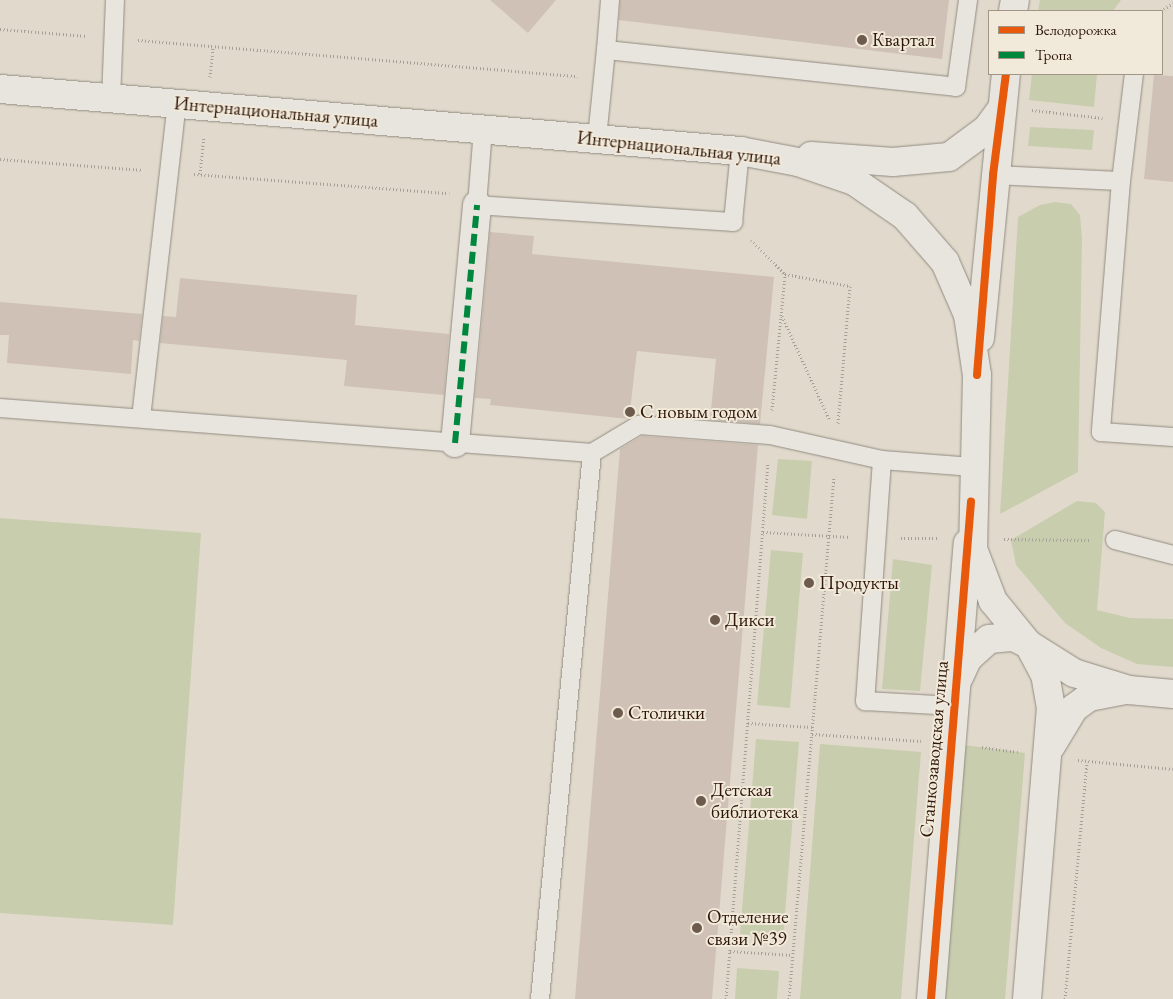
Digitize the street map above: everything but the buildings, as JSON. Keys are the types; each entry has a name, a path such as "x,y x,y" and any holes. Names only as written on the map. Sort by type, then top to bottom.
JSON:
{"street":[{"path":"977,376 993,175 1006,75"},
{"name":"Интернациональная улица","path":"0,89 740,151 798,162 854,182 905,216 945,262 968,314 977,376 971,502 974,550 993,601 1028,644 1074,674 1129,690 1173,694"},
{"path":"740,151 925,162 967,148 1002,107"},
{"path":"455,442 477,200"},
{"name":"Станкозаводская улица","path":"931,999 971,502"},
{"path":"955,695 968,658 988,639 1014,637 1028,644 1045,675 1051,708 1026,999"},
{"path":"1047,756 1063,721 1074,708 1102,693 1129,690"}],"lane":[{"path":"111,99 115,0"},
{"path":"597,138 610,0"},
{"path":"606,50 956,87 968,0"},
{"path":"1134,75 1120,182 1101,432 1173,437"},
{"path":"142,418 176,104"},
{"path":"483,129 477,200 733,222 740,151"},
{"path":"993,175 1120,182"},
{"path":"0,408 592,453 639,425 770,435 836,443 882,460 973,467"},
{"path":"540,999 592,453"},
{"path":"882,460 866,701 955,695"},
{"path":"1115,540 1173,555"}],"path":[{"path":"1162,10 1173,3"},
{"path":"0,29 603,78"},
{"path":"1002,107 1129,120"},
{"path":"0,160 169,172 477,200"},
{"path":"733,222 785,274 850,286 789,999"},
{"path":"770,435 785,274"},
{"path":"781,314 836,443"},
{"path":"726,999 767,480"},
{"path":"763,532 828,537"},
{"path":"748,723 812,727"},
{"path":"1065,999 1087,762 1173,769"},
{"path":"730,951 793,955"}],"green space":[{"path":"1040,0 1121,0 1114,10 1038,10"},
{"path":"1032,75 1097,75 1094,107 1029,100"},
{"path":"1030,127 1094,130 1092,150 1028,146"},
{"path":"1055,202 1071,204 1080,215 1082,239 1078,472 1000,514 1018,217 1040,205"},
{"path":"778,459 812,461 807,519 772,515"},
{"path":"1077,501 1096,503 1105,512 1097,610 1130,618 1173,619 1173,667 1137,664 1101,648 1065,623 1016,565 1011,540"},
{"path":"0,518 201,533 173,925 0,913"},
{"path":"771,550 803,553 790,708 757,705"},
{"path":"893,559 932,565 920,691 882,689"},
{"path":"756,739 799,742 783,938 740,934"},
{"path":"820,744 921,752 901,999 800,999"},
{"path":"964,745 1025,753 1005,999 945,999"},
{"path":"737,968 779,971 777,999 735,999"}],"marked path":[{"path":"455,443 477,205"}],"cycle path":[{"path":"977,375 993,175 1006,75"},
{"path":"931,999 971,502"}],"place":[{"name":"Квартал","path":"862,40"},
{"name":"С новым годом","path":"630,412"},
{"name":"Продукты","path":"809,583"},
{"name":"Дикси","path":"715,620"},
{"name":"Столички","path":"618,713"},
{"name":"Детская библиотека","path":"701,801"},
{"name":"Отделение связи №39","path":"697,928"}]}
